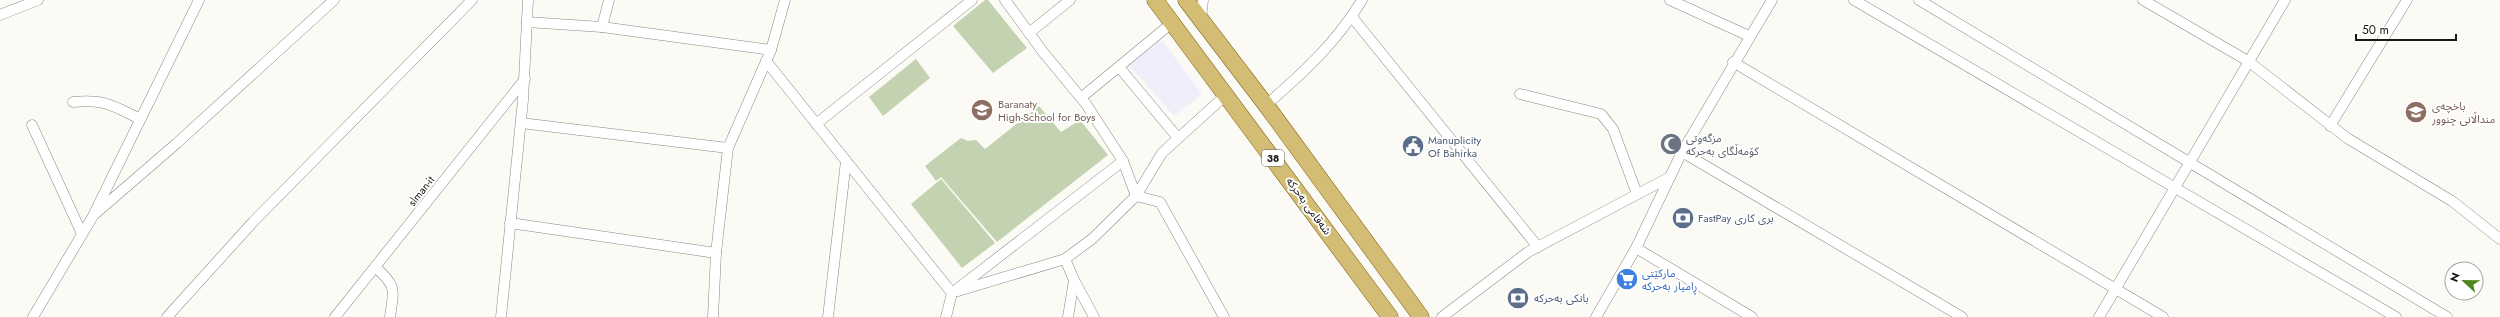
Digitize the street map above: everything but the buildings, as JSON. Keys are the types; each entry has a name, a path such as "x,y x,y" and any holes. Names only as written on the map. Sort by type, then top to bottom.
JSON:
{"main road":[{"name":"شەقامی بەحرکە","path":"1155,0 1227,94 1390,317"},
{"name":"38","path":"1186,0 1266,104 1421,317"}],"street":[{"path":"0,15 38,0"},
{"path":"24,317 34,315 48,294 92,216 199,0"},
{"path":"92,216 177,143 334,0"},
{"path":"167,317 253,222 472,0"},
{"path":"501,317 521,123 528,0"},
{"path":"602,27 609,0"},
{"path":"713,317 716,253 728,148 771,50 785,0"},
{"path":"816,124 972,0"},
{"path":"1005,0 1029,33 1082,97 1123,161 1136,196"},
{"path":"1029,33 1070,0"},
{"path":"1201,18 1203,0"},
{"path":"1266,104 1314,63 1352,17 1362,0"},
{"path":"1670,0 1749,36"},
{"path":"1596,317 1636,248 1682,152 1733,62 1772,0"},
{"path":"1854,0 2396,317"},
{"path":"1919,0 2447,317"},
{"path":"2143,0 2248,60 2330,126 2347,138 2452,201 2500,239"},
{"path":"2099,317 2248,60 2285,0"},
{"path":"2330,126 2407,0"},
{"path":"1352,17 1538,247"},
{"path":"527,22 602,27 771,50"},
{"path":"1082,97 1172,22"},
{"path":"766,61 952,293"},
{"path":"1733,62 2163,317"},
{"path":"1119,67 1178,138"},
{"name":"slman-it","path":"334,317 524,79"},
{"path":"952,293 1065,258 1092,239 1136,196 1162,153 1227,94"},
{"path":"1520,94 1601,114 1613,129 1637,194"},
{"path":"73,102 96,100 116,106 140,119"},
{"path":"521,123 728,148"},
{"path":"32,125 82,234"},
{"path":"1682,152 1962,317"},
{"path":"828,317 846,161"},
{"path":"946,317 952,293 1123,161"},
{"path":"1442,317 1538,247 1670,177"},
{"path":"1136,196 1160,202 1224,317"},
{"path":"510,223 716,253"},
{"path":"1636,248 1752,317"},
{"path":"1065,258 1074,280 1094,317"},
{"path":"375,267 390,280 393,289 390,317"},
{"path":"1068,317 1074,280"}],"shaded area":[{"path":"1162,40 1202,94 1174,116 1129,65"}],"green space":[{"path":"985,0 988,0 1027,48 993,73 953,26"},
{"path":"916,59 930,78 883,116 869,97"},
{"path":"1039,106 1061,132 1080,120 1108,155 997,242 941,177 936,181 925,166 961,138 968,141 976,140 985,149"},
{"path":"941,179 995,243 962,268 911,204"}],"place":[{"name":"Baranaty High-School for Boys","path":"982,110"},
{"name":"باخچەی منداڵانی چنوور","path":"2416,112"},
{"name":"مزگەوتی کۆمەڵگای بەحرکە","path":"1671,144"},
{"name":"Manuplicity Of Bahirka","path":"1413,146"},
{"name":"FastPay بری كاری","path":"1683,218"},
{"name":"مارکێتی ڕامیار بەحرکە","path":"1627,279"},
{"name":"بانکی بەحرکە","path":"1518,298"}]}
